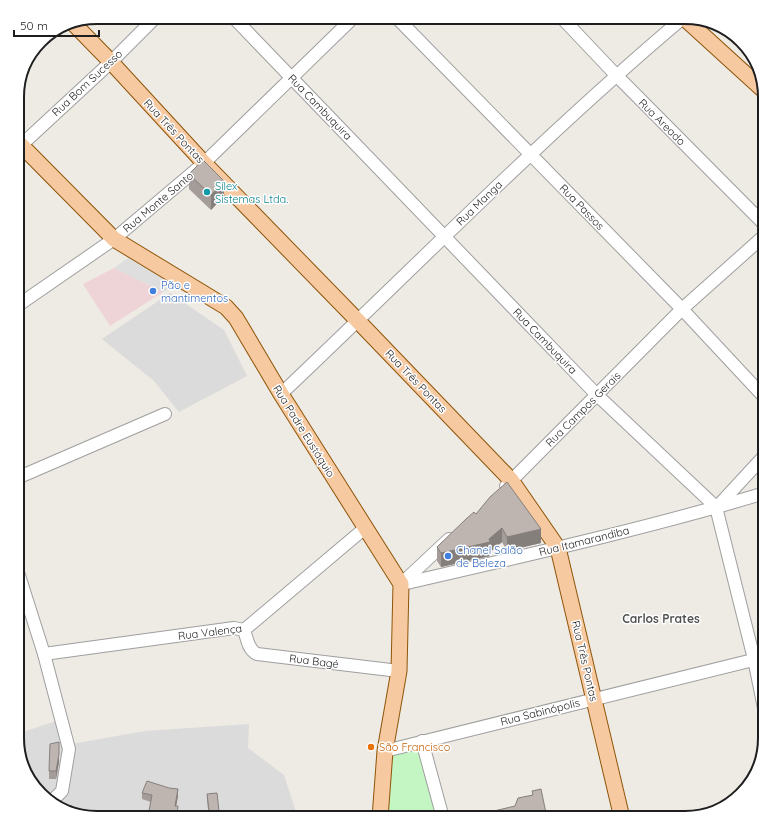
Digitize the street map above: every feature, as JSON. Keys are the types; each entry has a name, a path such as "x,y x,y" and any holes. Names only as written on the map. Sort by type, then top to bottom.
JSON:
{"main road":[{"path":"691,24 756,84"},
{"name":"Rua Três Pontas","path":"77,27 204,163 358,320 511,480 558,548 620,811"},
{"name":"Rua Padre Eustáquio","path":"24,150 114,239 226,307 236,318 281,394 401,584"},
{"path":"381,811 385,751 399,671 401,584"}],"street":[{"name":"Rua Bom Sucesso","path":"24,140 111,62 149,24"},
{"name":"Rua Cambuquira","path":"240,24 597,395 716,507"},
{"name":"Rua Monte Santo","path":"24,301 114,239 204,163 347,24"},
{"name":"Rua Passos","path":"403,24 682,310 758,391"},
{"name":"Rua Areado","path":"568,24 616,75 758,218"},
{"name":"Rua Manga","path":"281,394 530,154 616,75 675,24"},
{"name":"Rua Campos Gerais","path":"494,496 682,310 758,241"},
{"path":"24,475 165,414"},
{"path":"758,462 716,507 758,651"},
{"name":"Rua Itamarandiba","path":"401,584 558,548 758,495"},
{"name":"Rua Valença","path":"44,654 234,628 244,630 365,528"},
{"path":"401,584 456,533"},
{"path":"24,590 44,654 69,749 62,791 55,798"},
{"name":"Rua Bagé","path":"244,630 250,648 257,654 399,671"},
{"name":"Rua Sabinópolis","path":"385,751 593,698 758,658"},
{"path":"422,741 441,811"}],"shaded area":[{"path":"128,258 175,286 163,292 114,268"},
{"path":"114,268 163,292 110,326 83,284"},
{"path":"170,293 224,330 247,376 179,412 154,381 102,339"},
{"path":"59,720 66,745 145,731 249,724 248,748 284,775 296,811 83,810 61,801 42,786 30,766 25,752 24,732"}],"green space":[{"path":"422,741 441,811 381,811 385,751"}],"building":[{"path":"203,160 224,181 211,195 189,174"},
{"path":"507,482 541,529 507,537 502,528 489,539 490,542 441,553 437,547 474,512 476,514 490,497"},
{"path":"59,742 59,754 56,771 49,771 50,744"},
{"path":"147,781 169,788 178,789 175,806 178,806 178,811 149,811 152,795 142,793"},
{"path":"541,789 546,811 494,811 515,806 518,798 533,795 532,791"},
{"path":"217,793 219,811 209,811 207,794"}],"place":[{"name":"Sílex Sistemas Ltda.","path":"207,192"},
{"name":"Pão e mantimentos","path":"153,291"},
{"name":"Chanel Salão de Beleza","path":"448,556"},
{"name":"São Francisco","path":"371,747"}],"district":[{"name":"Carlos Prates","path":"661,619"}]}
